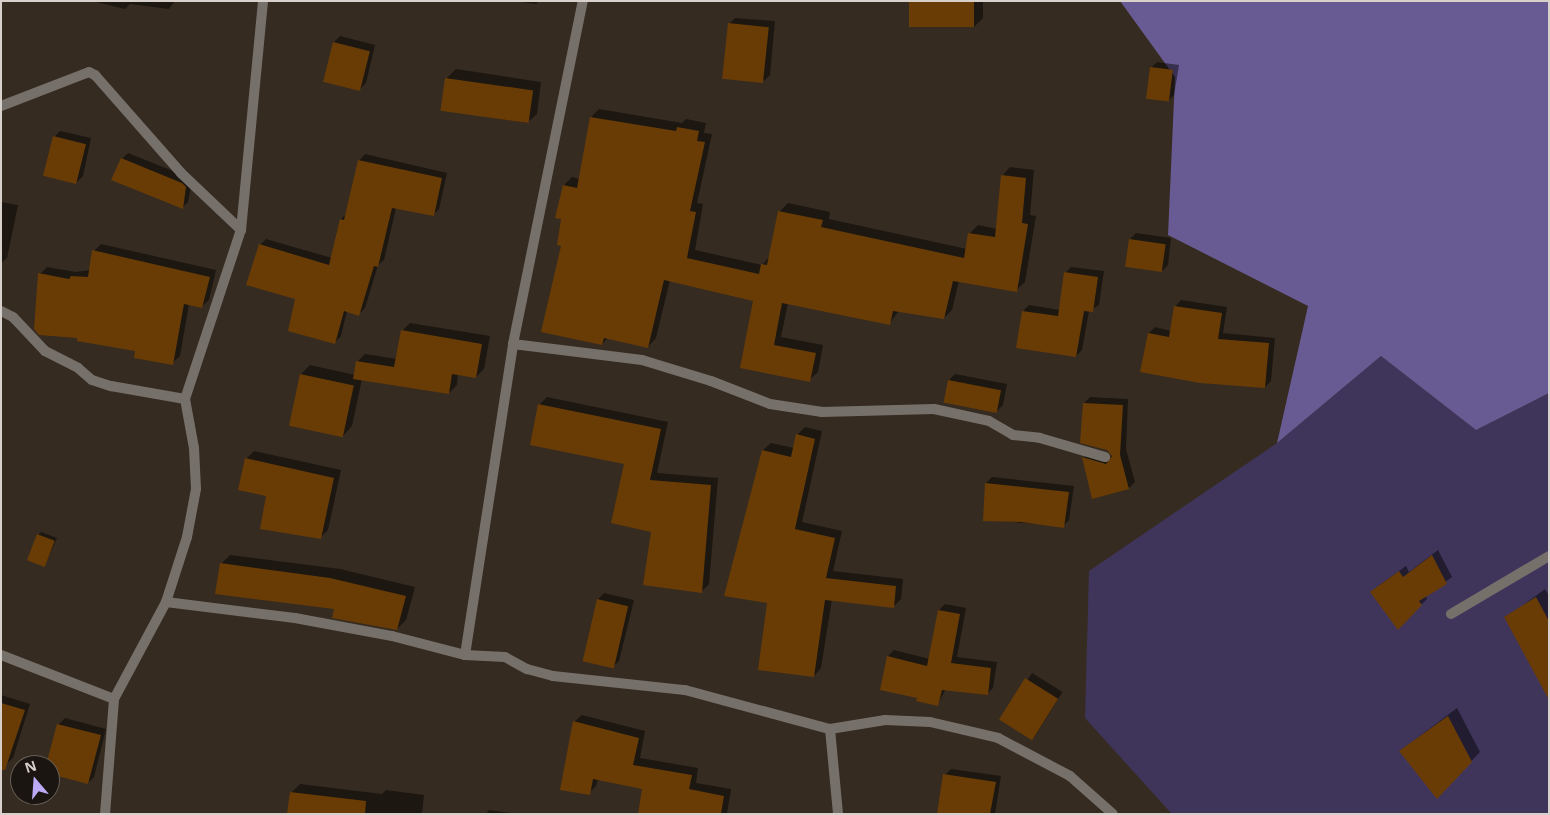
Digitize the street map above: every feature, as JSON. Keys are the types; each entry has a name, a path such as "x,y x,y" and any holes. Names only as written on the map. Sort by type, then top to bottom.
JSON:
{"street":[{"path":"106,814 114,699 166,602 187,537 196,489 194,448 185,398 241,230 263,1"},
{"path":"465,655 513,344 583,1"},
{"path":"1,106 89,72 95,74 181,173 241,230"},
{"path":"1,311 13,317 45,351 78,368 92,380 111,386 185,398"},
{"path":"513,344 642,360 711,381 770,404 822,412 934,409 990,421 1013,435 1040,438 1104,457"},
{"path":"1451,614 1549,556"},
{"path":"166,602 295,618 392,636 465,655 505,657 527,669 553,676 685,690 830,729 885,720 930,722 998,738 1070,776 1113,814"},
{"path":"1,656 114,699"},
{"path":"830,729 838,814"}],"shaded area":[{"path":"1120,1 1549,1 1549,393 1476,430 1381,356 1277,443 1308,306 1168,235 1175,77"},
{"path":"1381,356 1476,430 1549,393 1549,814 1172,814 1085,718 1089,571 1277,443"}],"building":[{"path":"909,1 974,1 974,27 909,27"},
{"path":"728,23 769,27 763,83 722,79"},
{"path":"333,42 370,51 360,91 323,82"},
{"path":"1150,67 1173,70 1169,102 1146,99"},
{"path":"445,78 533,90 529,123 440,111"},
{"path":"590,117 676,131 677,127 699,131 697,141 705,142 690,211 696,212 687,258 759,274 761,264 767,265 778,211 823,220 821,227 964,258 968,233 995,237 1001,175 1026,178 1022,223 1028,224 1017,292 953,281 944,319 893,311 890,325 782,303 774,345 816,353 810,382 740,368 753,301 664,280 648,348 604,338 602,345 541,332 561,246 557,245 561,219 555,218 563,185 577,188"},
{"path":"53,136 86,144 76,184 43,176"},
{"path":"121,158 182,183 186,187 183,209 111,180"},
{"path":"358,160 442,178 434,216 392,208 378,267 374,266 359,316 344,311 335,344 288,331 295,299 246,285 259,244 329,265 340,219 344,220"},
{"path":"1129,239 1166,244 1162,272 1125,267"},
{"path":"92,250 210,277 202,308 184,304 173,365 134,358 135,351 77,341 77,338 39,335 34,329 38,273 69,279 71,276 88,277"},
{"path":"1064,272 1098,277 1093,312 1084,311 1076,357 1016,348 1022,311 1058,316"},
{"path":"1174,306 1222,313 1218,339 1269,343 1265,388 1200,383 1140,372 1148,333 1169,337"},
{"path":"401,330 482,344 476,378 452,374 449,394 353,379 356,361 394,367"},
{"path":"300,374 354,385 343,437 289,426"},
{"path":"948,380 1001,390 997,413 944,403"},
{"path":"1083,403 1123,405 1120,455 1129,489 1092,499 1082,457 1106,464 1112,456 1107,450 1080,443"},
{"path":"538,404 661,429 650,480 711,485 702,593 643,585 651,532 611,523 624,464 530,445"},
{"path":"796,434 815,439 795,529 835,538 826,578 896,586 894,608 825,600 814,677 758,670 767,603 724,596 762,450 791,457"},
{"path":"245,458 334,478 321,539 260,529 266,496 238,490"},
{"path":"985,483 1069,492 1064,528 1021,522 983,521"},
{"path":"37,534 55,541 45,567 27,560"},
{"path":"1432,555 1447,584 1419,601 1422,605 1398,630 1370,592 1399,571 1403,577"},
{"path":"220,563 330,578 406,596 397,630 332,618 334,609 215,594"},
{"path":"1536,597 1549,621 1549,700 1504,617"},
{"path":"597,599 628,606 614,669 583,661"},
{"path":"938,610 960,614 951,663 991,668 988,695 942,690 938,706 916,701 917,698 880,690 887,656 927,666"},
{"path":"1025,678 1058,699 1032,740 999,720"},
{"path":"1,703 25,710 5,770 1,770"},
{"path":"1448,716 1472,762 1437,799 1399,751"},
{"path":"573,721 639,738 633,765 692,775 689,789 724,796 721,814 638,814 642,789 593,779 590,795 560,790"},
{"path":"57,724 101,735 88,784 60,777 60,755 49,755"},
{"path":"943,774 996,782 990,814 937,814"},
{"path":"290,792 366,801 365,814 287,814"}]}
